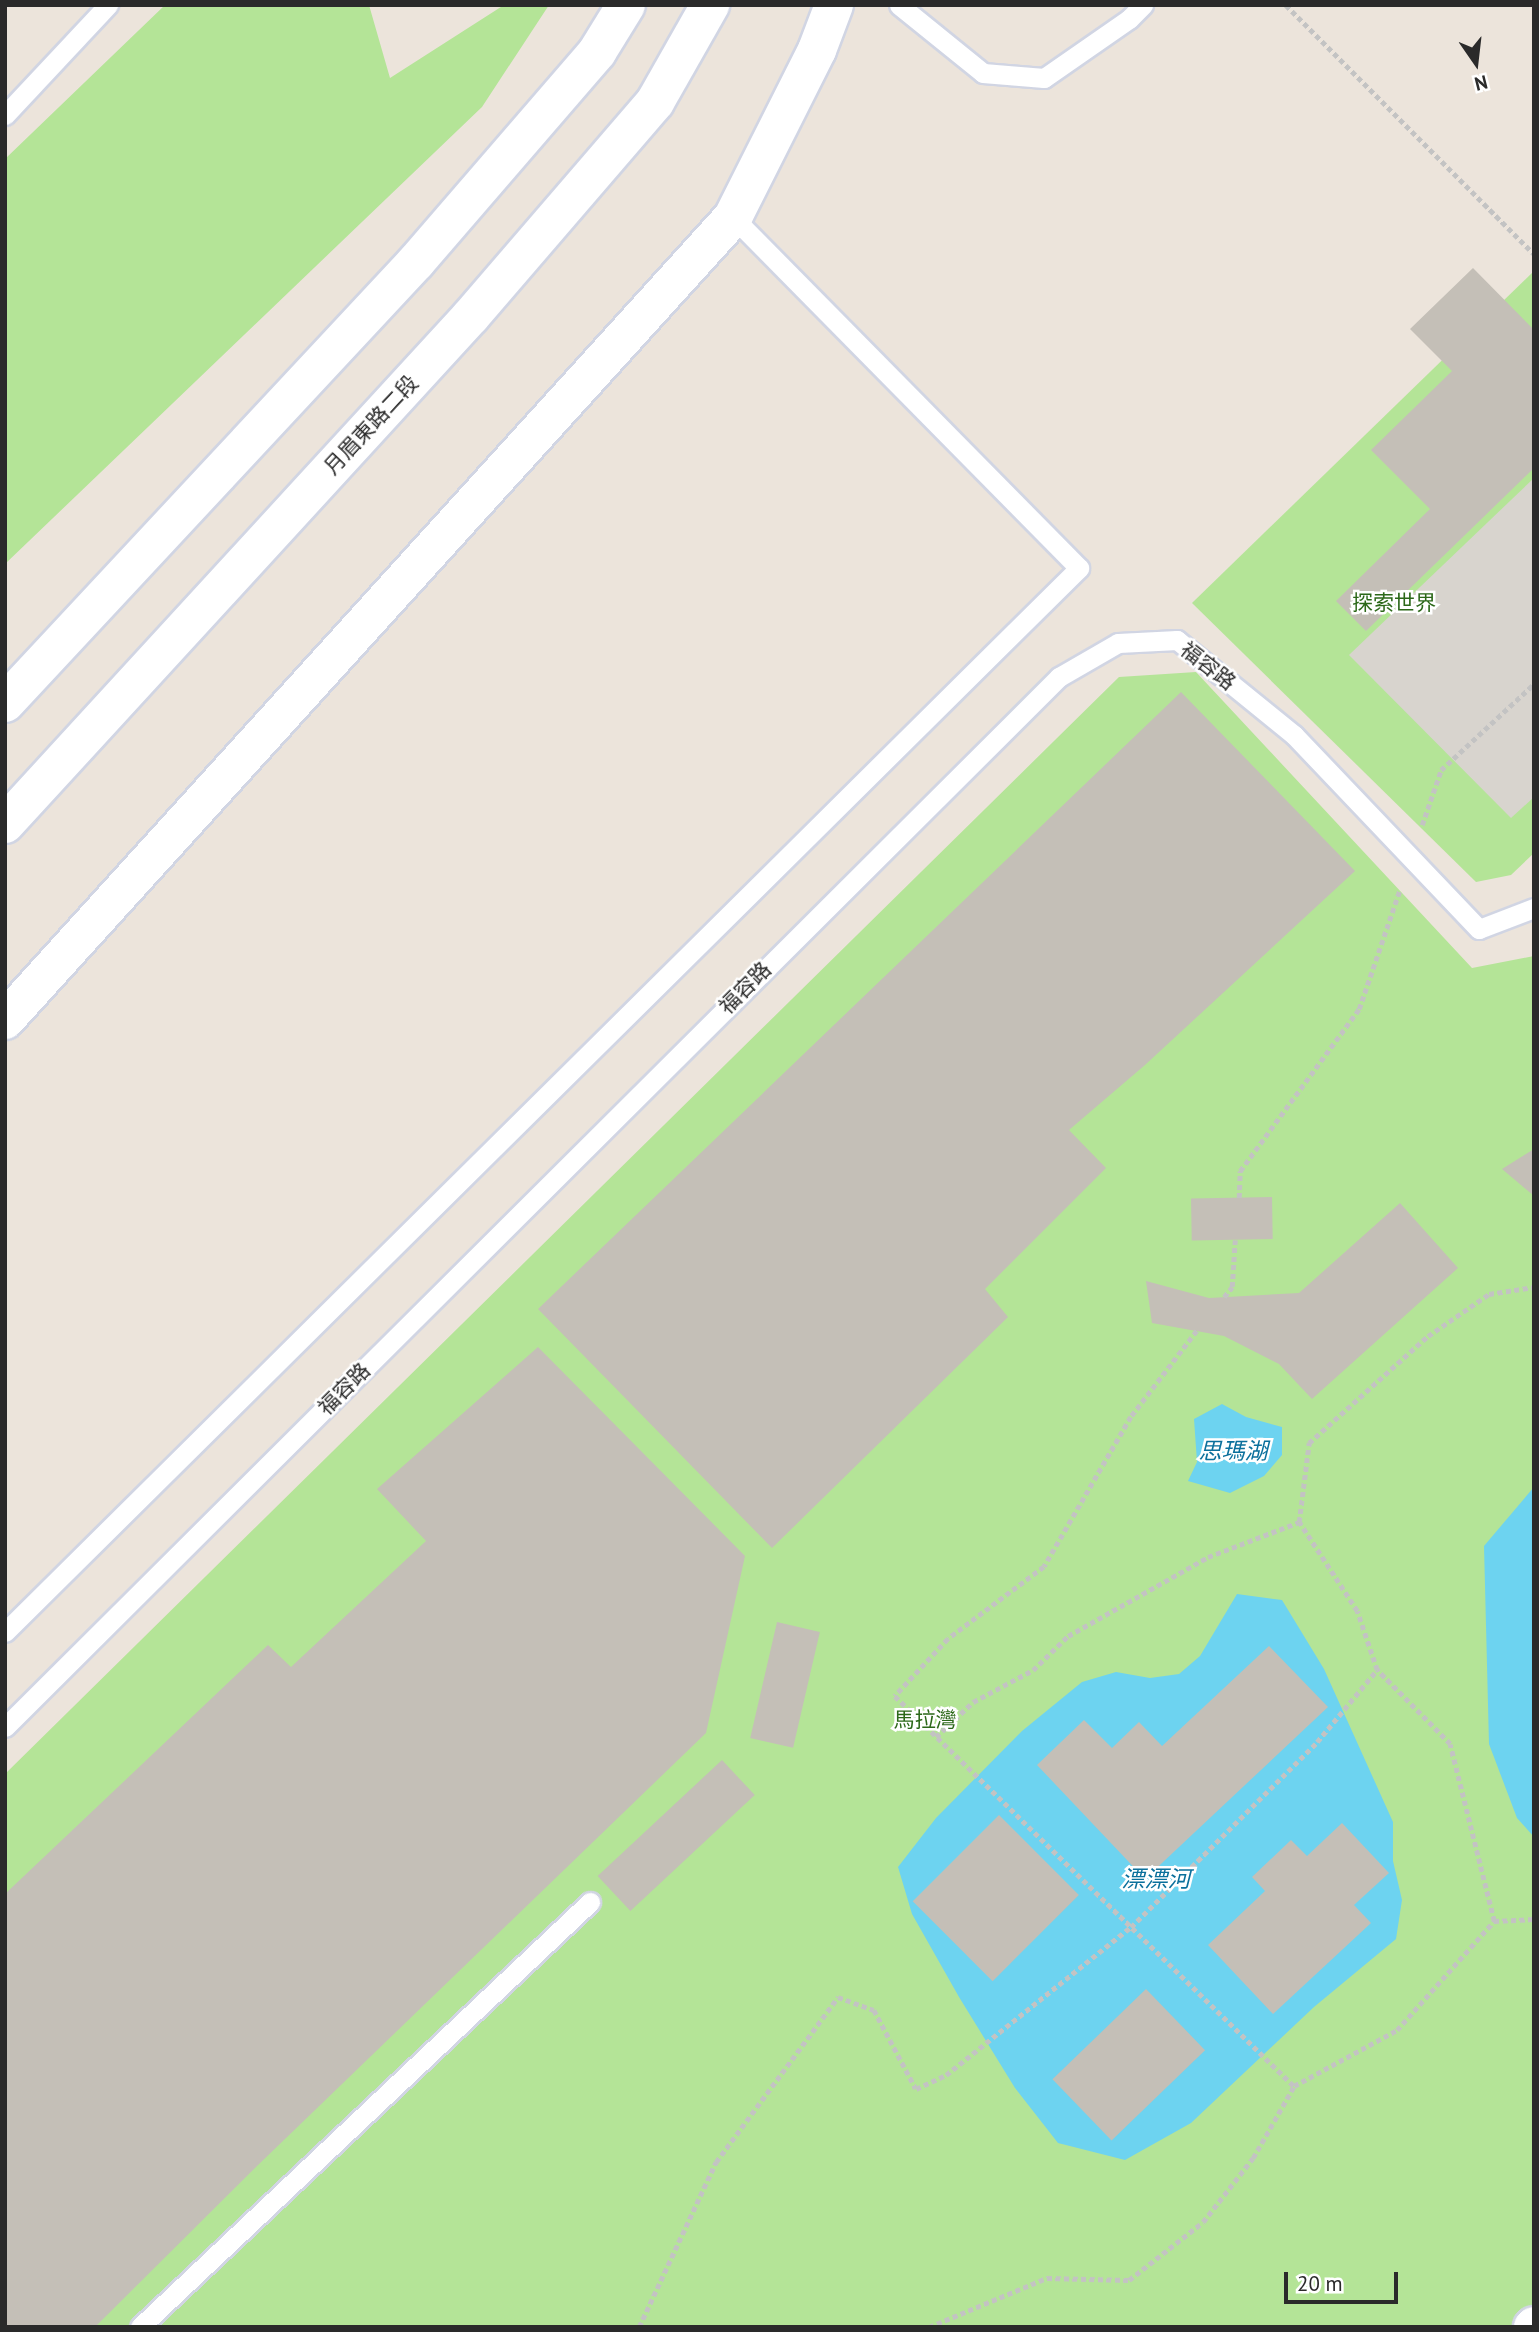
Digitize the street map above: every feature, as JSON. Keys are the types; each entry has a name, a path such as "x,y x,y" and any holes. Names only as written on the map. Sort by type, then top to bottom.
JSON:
{"street":[{"path":"5,703 416,262 597,52 626,5"},
{"name":"月眉東路二段","path":"5,824 498,286 655,102 709,5"},
{"path":"5,1020 733,217 817,50 834,5"}],"lane":[{"path":"5,115 108,5"},
{"path":"899,5 983,73 1044,78 1129,19 1143,5"},
{"path":"5,1632 1079,568 733,217"},
{"name":"福容路","path":"5,1727 1059,677 1118,643 1177,640 1294,735 1479,929 1534,908"},
{"path":"139,2327 590,1902"}],"path":[{"path":"1286,5 1534,254"},
{"path":"1422,825 1440,770 1534,684"},
{"path":"1239,1198 1240,1171 1359,1009 1400,889"},
{"path":"1224,1297 1232,1287 1235,1240"},
{"path":"1494,1921 1450,1744 1377,1670 1357,1611 1299,1522 1309,1443 1428,1336 1489,1294 1534,1287"},
{"path":"1198,1331 1131,1417 1044,1567 948,1639 895,1696 1294,2086"},
{"path":"936,1737 973,1702 1033,1670 1068,1636 1208,1557 1299,1522"},
{"path":"639,2327 716,2162 838,1997 874,2010 916,2089 946,2075 1131,1927 1317,1742 1377,1670"},
{"path":"929,2327 1047,2278 1129,2280 1203,2222 1253,2158 1294,2086 1397,2030 1494,1921 1534,1919"}],"green space":[{"path":"165,5 369,5 390,78 504,5 549,5 482,107 5,564 5,159"},
{"name":"探索世界","path":"1534,271 1534,853 1511,875 1476,882 1192,603"},
{"name":"馬拉灣","path":"1196,672 1472,968 1534,956 1534,2327 5,2327 5,1774 1119,677"}],"shaded area":[{"path":"1534,478 1534,797 1511,818 1349,655"}],"water":[{"name":"思瑪湖","path":"1222,1404 1246,1417 1282,1427 1282,1455 1264,1476 1230,1493 1188,1481 1197,1462 1194,1419"},
{"path":"1534,1487 1534,1837 1517,1818 1489,1744 1484,1546"},
{"name":"漂漂河","path":"1237,1594 1282,1600 1324,1669 1393,1822 1393,1861 1402,1900 1396,1939 1314,2007 1191,2123 1125,2160 1058,2143 1015,2088 959,1997 912,1914 898,1867 936,1818 1022,1731 1082,1682 1116,1672 1150,1678 1179,1674 1200,1656"}],"building":[{"path":"1473,268 1534,330 1534,468 1366,631 1336,601 1430,509 1371,450 1452,371 1410,329"},
{"path":"1181,692 1355,871 1145,1065 1069,1130 1106,1168 985,1289 1008,1317 772,1548 538,1309"},
{"path":"1534,1149 1534,1196 1502,1169"},
{"path":"1272,1197 1273,1239 1192,1240 1191,1198"},
{"path":"1400,1203 1458,1268 1312,1399 1279,1364 1224,1336 1152,1323 1146,1281 1209,1298 1299,1293"},
{"path":"538,1347 745,1556 706,1733 257,2166 95,2327 5,2327 5,1894 268,1645 291,1667 426,1541 377,1489"},
{"path":"777,1622 820,1632 793,1748 750,1738"},
{"path":"1269,1646 1328,1707 1145,1879 1037,1765 1084,1720 1112,1748 1139,1722 1162,1746"},
{"path":"722,1760 755,1795 630,1911 598,1876"},
{"path":"999,1815 1079,1895 993,1981 913,1901"},
{"path":"1342,1823 1389,1873 1354,1905 1371,1923 1273,2014 1208,1945 1265,1891 1252,1877 1291,1840 1307,1856"},
{"path":"1146,1989 1205,2050 1112,2140 1052,2079"}]}
